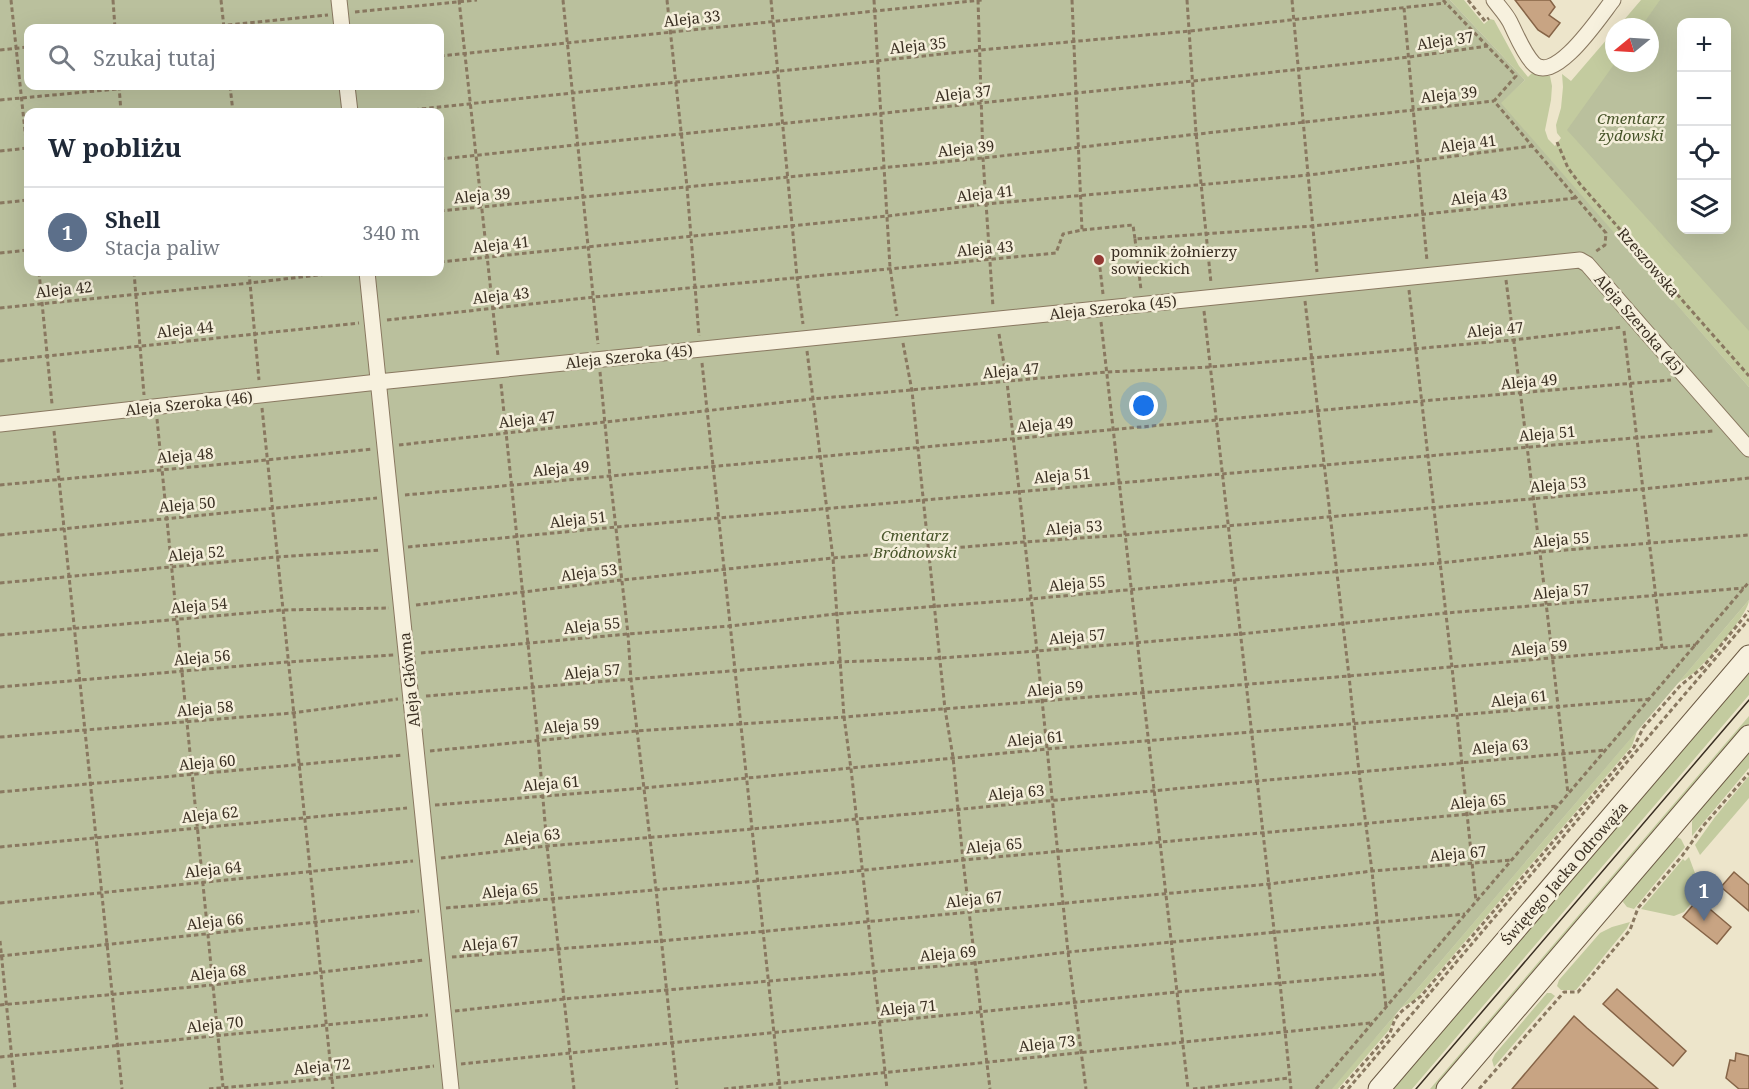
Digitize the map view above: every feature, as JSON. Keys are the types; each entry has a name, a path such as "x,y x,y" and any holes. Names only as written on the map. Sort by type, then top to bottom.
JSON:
{"main road":[{"name":"Świętego Jacka Odrowąża","path":"1379,1089 1749,656"},
{"path":"1447,1089 1749,736"}],"street":[{"path":"1494,0 1509,19 1533,63 1541,69 1553,67 1570,54 1613,0"},
{"path":"347,90 350,108"},
{"name":"Aleja Szeroka (45)","path":"386,381 1580,260 1587,264 1632,326 1687,379 1749,448"},
{"name":"Aleja Główna","path":"367,276 372,322 386,381 378,448 395,548 439,958 438,1014 443,1065 451,1089"},
{"name":"Aleja Szeroka (46)","path":"0,424 386,381"}],"path":[{"path":"11,0 24,108"},
{"path":"113,0 115,24"},
{"path":"221,0 224,24"},
{"path":"251,24 477,0"},
{"path":"563,0 636,731 656,889 676,1089"},
{"path":"667,0 687,187 706,411 780,1089"},
{"path":"771,0 797,277 833,558 844,717 852,769 887,1089"},
{"path":"874,0 890,267 898,329 903,340 912,391 945,709 953,758 990,1089"},
{"path":"980,0 983,158 994,319 999,333 1007,382 1051,801 1086,1089"},
{"name":"Aleja 33","path":"444,56 980,0"},
{"path":"1072,0 1082,230"},
{"path":"1187,0 1196,134 1206,234 1210,367 1291,1089"},
{"path":"1292,0 1313,226 1311,357 1386,1007"},
{"path":"459,1 512,485 547,846 574,1089"},
{"path":"1444,2 1516,76 1494,101 1606,233 1605,245 1580,260"},
{"name":"Aleja 35","path":"428,108 1074,40 1190,31 1444,2"},
{"path":"1404,8 1429,274"},
{"name":"Aleja 37","path":"444,159 1192,81 1488,46"},
{"path":"0,50 24,47"},
{"path":"0,100 93,90"},
{"path":"119,90 121,108"},
{"path":"230,90 233,108"},
{"name":"Aleja 39","path":"444,211 1079,148 1494,101"},
{"name":"Rzeszowska","path":"1557,142 1568,168 1580,184 1749,376"},
{"name":"Aleja 41","path":"444,262 986,204 1309,175 1532,146"},
{"path":"0,151 24,148"},
{"name":"Aleja 43","path":"372,322 890,267 1056,253 1064,234 1082,230 1133,225 1135,239 1313,226 1576,198"},
{"path":"0,203 24,200"},
{"path":"1135,239 1142,304"},
{"path":"0,253 24,250"},
{"path":"1099,260 1107,372 1188,1089"},
{"path":"1504,267 1541,552 1551,658 1568,794"},
{"path":"39,276 58,479 122,1089"},
{"path":"134,276 140,345 162,469 223,1088"},
{"path":"249,276 333,1089"},
{"name":"Aleja 42","path":"0,308 310,276"},
{"path":"1407,277 1446,612 1476,902"},
{"name":"Aleja 44","path":"0,361 372,322"},
{"path":"1632,326 1631,384 1662,648"},
{"name":"Aleja 47","path":"378,448 812,399 1107,372 1210,367 1514,340 1632,326"},
{"name":"Aleja 49","path":"405,495 1422,401 1687,379"},
{"name":"Aleja 51","path":"395,548 1018,491 1732,430"},
{"name":"Aleja 48","path":"0,485 378,448"},
{"name":"Aleja 53","path":"401,607 622,580 833,558 1125,535 1749,478"},
{"name":"Aleja 50","path":"0,535 377,498"},
{"name":"Aleja 55","path":"406,654 730,626 836,614 1749,535"},
{"name":"Aleja 52","path":"0,584 395,548"},
{"path":"1316,1089 1749,582"},
{"name":"Aleja 57","path":"411,698 839,662 941,658 1137,643 1446,612 1744,588"},
{"name":"Aleja 54","path":"0,635 282,610 401,607"},
{"path":"1341,1089 1390,1033 1395,1019 1419,998 1634,747 1640,733 1650,720 1682,684 1703,668 1749,611"},
{"path":"1348,1089 1749,619"},
{"name":"Aleja 59","path":"417,754 636,731 945,709 1696,645"},
{"name":"Aleja 56","path":"0,687 406,654"},
{"name":"Aleja 58","path":"0,737 293,713 411,698"},
{"name":"Aleja 61","path":"422,806 644,788 1047,749 1650,699"},
{"name":"Aleja 63","path":"428,860 547,846 752,830 1563,752 1606,750"},
{"name":"Aleja 60","path":"0,792 417,754"},
{"path":"1479,1089 1564,992 1578,992 1630,930 1638,909 1682,856 1704,825 1749,773"},
{"name":"Aleja 62","path":"0,846 422,806"},
{"name":"Aleja 65","path":"433,909 1558,806"},
{"name":"Aleja 64","path":"0,903 428,860"},
{"name":"Aleja 67","path":"439,958 661,941 1512,860"},
{"name":"Aleja 66","path":"1,955 433,909"},
{"name":"Aleja 69","path":"438,1014 564,999 975,963 1465,914"},
{"path":"0,941 15,1089"},
{"name":"Aleja 68","path":"0,1005 212,985 439,958"},
{"name":"Aleja 71","path":"443,1065 1177,992 1382,974"},
{"name":"Aleja 70","path":"0,1057 438,1014"},
{"name":"Aleja 73","path":"724,1089 1372,1023"},
{"name":"Aleja 72","path":"208,1089 443,1065"},
{"path":"1193,1089 1290,1078"}],"green space":[{"name":"Cmentarz Bródnowski","path":"0,0 1450,0 1525,80 1501,103 1749,387 1749,600 1332,1089 0,1089"},
{"path":"1450,0 1464,0 1484,24 1490,19 1494,20 1519,66 1528,77 1532,73 1538,76 1550,76 1551,100 1545,130 1548,139 1555,146 1561,138 1557,133 1556,125 1561,108 1562,74 1571,81 1605,41 1605,72 1659,72 1659,18 1626,18 1641,0 1749,0 1749,387 1500,103 1525,80"},
{"name":"Cmentarz żydowski","path":"1660,0 1749,0 1749,331 1567,130 1609,72 1659,72 1659,18 1647,18"},
{"path":"1749,600 1737,624 1721,644 1699,669 1678,683"},
{"path":"1749,670 1749,695 1412,1089 1391,1089"},
{"path":"1749,716 1749,724 1437,1089 1430,1089"},
{"path":"1637,731 1632,746 1416,999 1401,1008"},
{"path":"1749,750 1749,768 1692,836 1692,822 1695,813"},
{"path":"1749,776 1749,798 1700,855 1695,845"},
{"path":"1677,837 1681,839 1685,847 1634,909 1627,907 1623,902 1624,899"},
{"path":"1689,857 1699,890 1698,895 1684,912 1674,916 1641,909 1683,859 1685,861"},
{"path":"1630,922 1576,990 1561,990 1557,986 1559,980 1600,933"},
{"path":"1547,993 1555,996 1494,1067 1492,1060 1495,1054"},
{"path":"1396,1014 1389,1030 1338,1089 1331,1089"}],"building":[{"path":"1515,0 1550,0 1555,7 1549,15 1560,23 1549,37 1538,30"},
{"path":"1734,872 1749,885 1749,911 1721,887"},
{"path":"1698,899 1731,927 1717,944 1683,917"},
{"path":"1617,989 1686,1051 1673,1066 1603,1004"},
{"path":"1574,1016 1587,1028 1658,1089 1512,1089"},
{"path":"1736,1053 1749,1056 1749,1089 1739,1089 1726,1078 1730,1060 1735,1061"}],"tram line":[{"path":"1416,1089 1749,700"}],"place":[{"name":"pomnik żołnierzy sowieckich","path":"1099,260"},
{"name":"Shell","path":"1704,921"}]}
